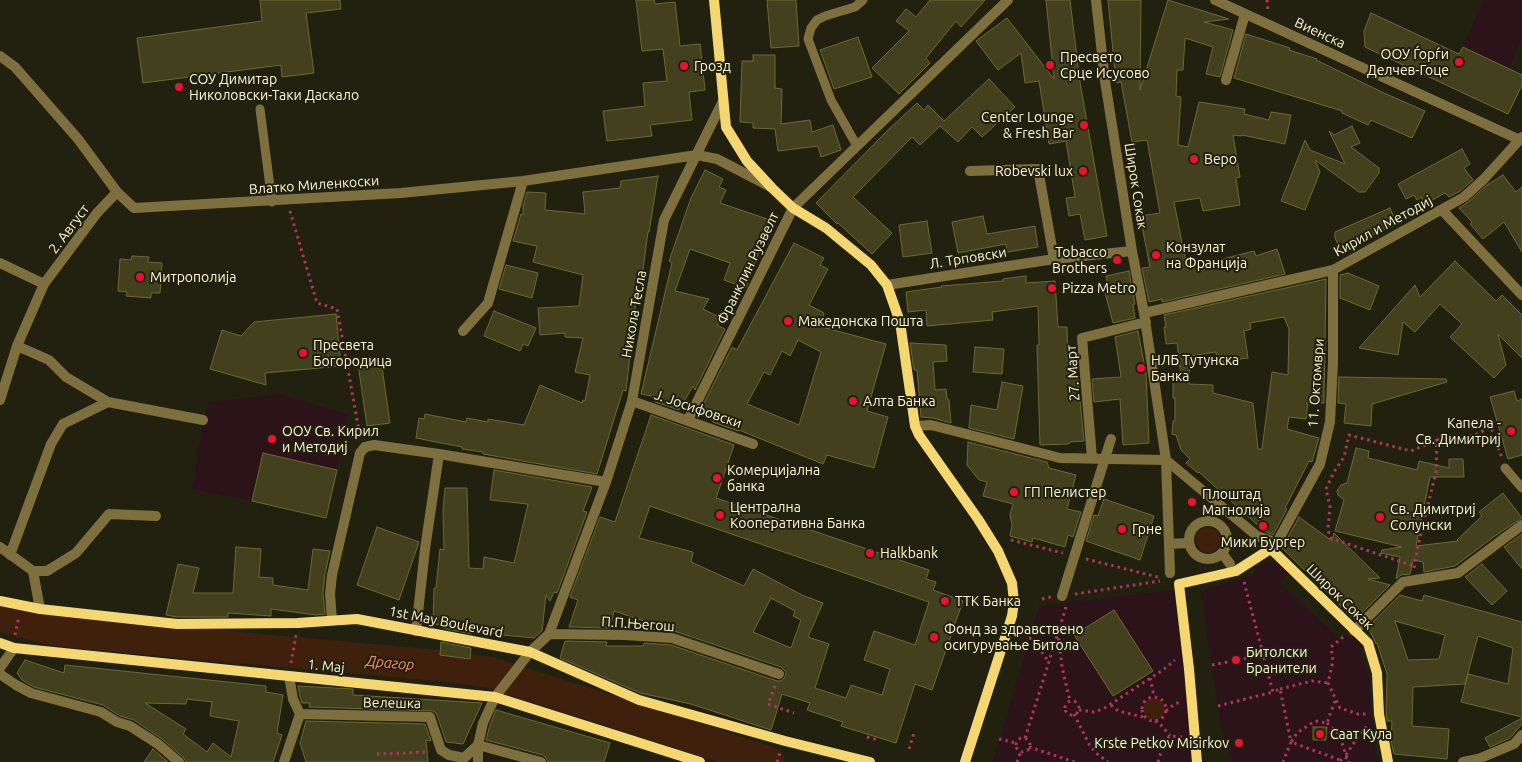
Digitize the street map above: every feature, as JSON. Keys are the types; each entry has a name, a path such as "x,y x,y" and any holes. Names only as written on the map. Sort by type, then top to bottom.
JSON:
{"street":[{"path":"714,0 726,127 747,161 772,188 793,208 826,228 871,265 887,285 900,322 915,426 919,435 998,551 1012,583 1014,602 1012,616 965,762"},
{"name":"Франклин Рузвелт","path":"688,420 793,208 1008,0"},
{"name":"Широк Сокак","path":"1096,0 1105,81 1132,251 1145,318 1166,460 1169,544 1164,577"},
{"name":"Виенска","path":"1215,0 1521,138"},
{"path":"1226,80 1245,14"},
{"name":"Влатко Миленкоски","path":"0,56 15,67 78,139 118,192 134,208 272,202 401,193 523,181 697,155"},
{"name":"Никола Тесла","path":"478,762 478,745 484,723 495,697 530,652 550,634 606,482 632,401 664,220 723,101"},
{"name":"Кирил и Методиј","path":"1145,318 1333,270 1464,197 1478,185 1521,138"},
{"path":"697,155 717,159 772,188"},
{"path":"970,171 1038,169 1054,259"},
{"path":"463,330 488,303 523,181"},
{"name":"2. Август","path":"0,400 4,378 44,284 97,213 118,192"},
{"path":"1442,210 1522,295"},
{"name":"Л. Трповски","path":"887,285 1054,259 1132,251"},
{"path":"0,263 44,284"},
{"name":"11. Октомври","path":"1272,545 1320,464 1330,422 1333,363 1333,270"},
{"name":"27. Март","path":"1092,458 1082,338 1145,318"},
{"path":"17,346 49,360 66,377 108,402 203,420"},
{"name":"Ј. Јосифовски","path":"632,401 753,444"},
{"path":"10,555 51,444 63,424 108,402"},
{"path":"915,426 931,425 1060,458 1166,460 1257,536 1272,545 1236,571 1179,584 1197,762"},
{"path":"1067,597 1073,556 1111,439"},
{"path":"332,620 330,594 332,575 360,453 364,448 374,445 439,454 606,482"},
{"path":"416,631 425,549 439,454"},
{"path":"0,547 33,571 47,571 76,553 109,514 156,516"},
{"path":"1221,526 1232,515"},
{"path":"1211,521 1221,526 1227,539 1222,553 1217,557 1205,559 1194,553 1188,543 1191,531 1199,523 1211,521"},
{"path":"1354,632 1403,582 1458,573 1522,525"},
{"path":"1169,544 1188,543"},
{"name":"Широк Сокак","path":"1272,545 1354,632 1368,643 1376,673 1379,714 1388,762"},
{"path":"1222,553 1230,564"},
{"path":"33,571 40,609"},
{"name":"1st May Boulevard","path":"0,601 40,609 177,624 298,623 357,619 530,652 639,700 785,741 870,762"},
{"name":"П.П.Његош","path":"550,634 672,638 779,674"},
{"name":"1. Мај","path":"0,642 289,676 495,697 700,762"},
{"path":"0,668 14,645"},
{"path":"0,674 31,693 101,712 117,722 130,726 158,744 179,762"},
{"path":"284,762 300,714 292,699 289,676"},
{"name":"Велешка","path":"300,714 430,717 446,756"},
{"path":"1463,762 1478,759 1514,744 1522,735"},
{"path":"446,756 464,758 478,745 541,762"},
{"path":"680,762 690,759"}],"lane":[{"path":"857,146 831,100 808,39 811,28 817,20 824,16 855,8 863,0"},
{"path":"260,109 272,202"},
{"path":"1505,468 1522,488"}],"path":[{"path":"1267,0 1268,13"},
{"path":"287,201 317,304 337,309 364,448"},
{"path":"1414,566 1330,538 1328,528 1330,507 1326,489 1344,456 1349,435 1411,451 1437,440 1475,435 1491,427 1505,468"},
{"path":"1413,572 1436,472 1437,440"},
{"path":"1013,539 1073,556 1164,577"},
{"path":"1025,738 1058,633 1067,597 1164,577"},
{"path":"1243,579 1272,692"},
{"path":"14,645 20,611"},
{"path":"1354,632 1340,639 1331,647 1332,662 1328,683 1340,708 1358,714 1379,714"},
{"path":"1058,633 1062,667 1070,701"},
{"path":"291,663 295,636"},
{"path":"1029,638 1033,639 1049,661"},
{"path":"1212,665 1262,655"},
{"path":"1074,714 1079,710 1094,712 1111,705 1180,656"},
{"path":"779,674 768,704 794,713"},
{"path":"1150,678 1154,696"},
{"path":"1218,706 1312,681 1328,683"},
{"path":"1280,689 1291,742"},
{"path":"1144,717 1141,709 1144,701 1154,696 1162,700 1166,711"},
{"path":"1327,723 1335,700"},
{"path":"1070,701 1078,704 1079,710"},
{"path":"1070,701 1066,704 1066,710 1074,714 1089,744 1096,753 1108,762"},
{"path":"1162,726 1162,718 1166,711 1176,703 1181,702"},
{"path":"1111,705 1118,711 1155,721 1170,736 1189,738"},
{"path":"1291,742 1340,761 1347,756 1361,732 1379,714"},
{"path":"1155,721 1162,718"},
{"path":"1283,762 1297,733 1314,721 1327,723 1339,734 1349,762"},
{"path":"909,749 914,733"},
{"path":"1158,762 1164,742 1170,736"},
{"path":"867,737 878,740"},
{"path":"999,738 1016,743"},
{"path":"1025,738 1020,738 1016,743 1016,748 1021,751 1027,751 1029,748"},
{"path":"1025,738 1030,743 1029,748"},
{"path":"1029,748 1075,762"},
{"path":"777,762 781,750"},
{"path":"1018,762 1021,751"},
{"path":"377,754 427,752 446,756"}],"shaded area":[{"path":"1483,0 1522,0 1522,38 1509,69 1463,47"},
{"name":"ООУ Св. Кирил и Методиј","path":"279,394 348,414 337,470 263,453 252,501 192,489 203,420 209,402"},
{"path":"1208,528 1217,531 1220,540 1217,549 1208,552 1199,549 1196,540 1199,531"},
{"path":"1276,563 1288,572 1286,577 1279,582 1339,638 1354,631 1368,643 1359,649 1369,675 1377,762 1232,762 1224,739 1218,708 1200,591 1251,576 1260,564"},
{"path":"1179,584 1197,762 993,762 1039,606 1172,590"},
{"path":"1154,698 1162,701 1165,709 1162,717 1154,720 1146,717 1143,709 1146,701"}],"building":[{"path":"260,0 340,0 341,9 306,13 314,73 282,77 281,65 143,83 137,38 262,21"},
{"name":"Грозд","path":"636,0 654,0 655,4 675,2 680,46 700,44 705,90 689,92 692,120 650,125 652,136 607,141 603,111 645,106 643,83 667,81 663,49 642,51"},
{"path":"767,0 796,0 799,46 771,48"},
{"path":"930,0 985,0 961,27 956,21 926,58 930,63 899,94 872,68 909,31 896,21 906,9 916,17"},
{"path":"1046,0 1070,0 1080,82 1107,236 1085,240 1080,214 1069,216 1066,198 1075,197 1066,141 1049,144 1039,81 1025,83 1021,53 998,70 976,41 1007,18 1054,79"},
{"path":"1108,0 1141,0 1140,90 1168,0 1229,19 1204,22 1233,30 1220,77 1206,74 1213,47 1185,38 1183,70 1177,70 1176,96 1181,97 1178,145 1188,147 1199,102 1245,109 1244,114 1269,120 1271,112 1291,115 1285,144 1242,135 1233,135 1240,177 1236,178 1240,205 1203,211 1200,198 1174,202 1187,268 1254,251 1256,256 1277,249 1285,274 1162,302 1162,299 1149,302 1142,268 1150,267 1140,216 1160,213 1147,140 1132,142 1121,82 1116,83"},
{"path":"1371,13 1459,54 1463,47 1522,75 1522,85 1508,114 1365,47 1364,31"},
{"path":"1246,34 1317,59 1384,93 1425,111 1412,138 1371,120 1368,125 1342,113 1342,111 1234,78"},
{"path":"858,37 872,77 834,89 820,50"},
{"path":"753,55 775,55 775,88 782,89 781,124 810,120 812,132 833,125 841,150 821,157 818,146 778,151 775,129 753,128 753,123 740,122 742,61 753,61"},
{"path":"989,79 1015,107 982,137 972,127 958,142 940,126 920,145 912,137 853,197 892,233 872,254 816,203 917,103 924,110 928,105 944,121"},
{"path":"1352,126 1360,143 1351,147 1379,168 1379,173 1365,192 1359,192 1315,160 1320,172 1305,210 1281,201 1305,140 1310,150 1345,164 1329,131 1334,135"},
{"path":"1462,149 1470,164 1464,168 1473,180 1449,197 1445,193 1425,204 1421,197 1417,200 1414,195 1406,199 1398,184"},
{"path":"705,170 723,179 719,187 726,190 720,203 773,221 764,247 761,246 746,288 724,280 730,263 690,249 675,291 709,299 703,309 721,318 717,325 725,329 695,390 693,386 679,410 655,402 657,397 641,394 672,263 669,261 691,198"},
{"path":"1503,175 1516,192 1522,187 1522,252 1504,222 1483,239 1470,224 1472,222 1459,208 1487,185"},
{"path":"658,176 641,285 638,285 626,391 623,390 597,474 483,454 483,452 416,438 419,418 424,419 425,414 466,422 467,418 488,422 488,419 524,425 540,385 582,403 583,400 585,401 590,375 575,372 583,338 565,337 565,333 540,335 538,308 579,306 583,275 533,262 537,246 513,241 521,214 523,215 523,206 527,192 546,193 545,210 585,214 583,192 620,188 621,181"},
{"path":"1390,208 1397,224 1340,249 1335,238 1335,232"},
{"path":"983,216 987,234 1035,226 1038,247 1007,252 1006,244 958,253 952,222"},
{"path":"927,221 932,253 903,257 899,225"},
{"path":"794,243 824,258 820,265 828,269 809,305 824,313 822,327 886,344 867,411 888,417 874,468 827,455 823,464 739,430 713,422 703,405 732,347 737,350","holes":["798,340 821,352 799,425 747,404 764,372 770,375 782,351 790,356"]},
{"name":"Митрополија","path":"132,256 149,257 148,262 162,263 160,293 151,293 151,298 126,296 127,292 118,291 120,259 131,260"},
{"path":"1455,261 1496,301 1502,295 1522,315 1522,358 1498,334 1506,365 1494,378 1450,337 1462,324 1440,304 1415,332 1403,322 1398,355 1359,348 1415,285 1420,297"},
{"path":"506,265 538,273 532,298 499,289"},
{"path":"1129,271 1135,304 1133,305 1135,318 1113,323 1104,289 1108,288 1106,276"},
{"path":"1348,273 1379,286 1370,310 1340,298 1340,275"},
{"path":"1026,276 1026,283 1055,281 1058,327 1067,327 1068,361 1076,361 1084,441 1068,444 1040,445 1037,345 1039,345 1038,306 992,312 993,320 927,326 926,310 908,312 906,292 941,286 1003,281 1003,279"},
{"path":"1326,279 1324,403 1308,402 1306,419 1289,417 1287,429 1319,438 1312,462 1309,461 1273,535 1264,531 1199,472 1186,463 1190,459 1181,450 1176,435 1172,434 1173,421 1175,420 1173,375 1181,376 1177,343 1166,344 1164,315","holes":["1284,317 1289,329 1288,375 1272,372 1262,449 1258,449 1253,403 1213,393 1213,385 1189,384 1190,356 1216,352 1217,362 1248,358 1244,331 1251,329 1250,323"]},
{"path":"494,311 536,328 528,346 523,344 520,351 484,336"},
{"name":"Пресвета Богородица","path":"336,314 341,366 265,373 266,385 210,369 222,330 241,336 254,322"},
{"path":"1138,331 1146,373 1149,443 1123,445 1120,399 1094,402 1092,379 1121,377 1115,337"},
{"path":"910,343 946,345 947,361 933,362 935,390 946,389 951,423 921,417 917,370 914,370"},
{"path":"975,347 1004,349 1002,374 973,372"},
{"path":"381,360 390,423 367,426 358,364"},
{"path":"1339,377 1446,379 1447,382 1372,404 1371,426 1344,423 1346,404 1338,403"},
{"path":"1002,382 1023,386 1014,439 969,428 971,405 997,410"},
{"name":"Капела - Св. Димитриј","path":"1514,391 1517,401 1522,399 1522,455 1508,459 1490,397"},
{"path":"651,415 734,445 716,498 929,570 926,579 936,582 933,590 963,601 932,690 915,684 896,743 841,726 843,722 807,710 810,703 782,694 771,730 691,704 640,693 560,658 565,641 607,642 606,646 643,646 644,643 671,645 777,681 781,681 785,677 786,672 781,667 674,631 646,629 647,622 614,611 610,628 569,627 578,600 570,597 600,517 615,522","holes":["650,506 929,602 915,645 874,631 864,660 890,669 882,695 851,685 846,698 815,688 829,644 808,637 823,603 802,595 753,569 744,586 691,562 693,552 639,538","771,598 795,611 793,616 801,620 791,648 753,632"]},
{"name":"ГП Пелистер","path":"968,442 1047,462 1049,468 1076,475 1067,509 1081,512 1073,537 1068,535 1065,547 1033,538 1032,542 1010,536 1012,525 1010,515 1013,504 983,496 987,482 979,480 967,465"},
{"name":"Св. Димитриј Солунски","path":"1356,448 1369,451 1368,458 1417,470 1419,461 1449,468 1449,459 1463,459 1464,477 1430,477 1416,546 1458,541 1482,516 1479,512 1503,493 1522,518 1455,566 1424,572 1423,562 1413,560 1410,574 1401,575 1396,579 1400,557 1381,553 1382,550 1402,547 1335,531 1344,500 1338,495 1337,491 1341,485 1347,483"},
{"path":"263,453 337,470 326,518 252,501"},
{"path":"494,470 592,487 583,511 587,512 557,593 554,592 550,601 546,595 542,631 534,638 473,632 472,634 442,628 443,625 433,624 434,588 436,588 440,549 444,550 443,511 445,488 467,488 469,568 483,569 484,557 514,563 528,504 490,500"},
{"name":"Грне","path":"1104,499 1154,516 1140,560 1086,541 1094,515 1098,516"},
{"path":"1299,517 1332,541 1334,533 1380,578 1368,579 1390,585 1355,620 1282,548"},
{"path":"377,527 419,542 399,600 357,585"},
{"path":"1522,534 1522,569 1504,547"},
{"path":"236,547 261,549 259,577 273,578 273,585 308,590 313,549 330,551 323,593 325,614 316,615 271,609 271,616 228,613 228,617 177,617 166,615 178,564 199,568 193,593 233,593"},
{"path":"1482,564 1507,591 1492,605 1465,577"},
{"path":"1400,595 1422,601 1424,595 1522,622 1522,717 1461,702 1468,674 1508,684 1513,648 1478,636 1465,684 1413,687 1412,726 1449,729 1447,759 1394,754 1391,742 1392,721 1387,721 1386,713 1387,674 1377,643 1368,627","holes":["1395,621 1445,635 1439,659 1408,660"]},
{"path":"1114,610 1153,671 1113,696 1074,635"},
{"path":"441,642 471,648 470,659 440,655"},
{"path":"25,660 64,673 65,665 266,686 266,692 283,695 277,733 282,735 273,762 186,762 183,757 162,739 134,720 120,716 103,705 34,687 22,680 17,673","holes":["187,699 212,702 210,716 239,721 231,757 213,743 207,752 183,734 186,729 145,703 186,704"]},
{"path":"298,686 353,689 353,695 482,703 463,744 446,742 434,711 309,707 310,703 302,703"},
{"path":"496,710 610,743 604,762 548,762 543,755 486,740"},
{"path":"1522,718 1522,724 1510,738 1490,747 1485,738"},
{"path":"306,721 425,724 431,741 426,740 428,762 306,762 300,743"},
{"name":"Саат Кула","path":"1313,727 1327,727 1326,740 1313,740"},
{"path":"154,750 168,762 144,762"}],"waterway":[{"name":"Драгор","path":"0,616 57,631 443,666 489,672 769,762"}],"place":[{"name":"ООУ Ѓорѓи Делчев-Гоце","path":"1459,62"},
{"name":"Пресвето Срце Исусово","path":"1050,65"},
{"name":"Грозд","path":"684,66"},
{"name":"СОУ Димитар Николовски-Таки Даскало","path":"179,87"},
{"name":"Center Lounge & Fresh Bar","path":"1084,125"},
{"name":"Веро","path":"1194,159"},
{"name":"Robevski lux","path":"1083,171"},
{"name":"Конзулат на Франција","path":"1156,255"},
{"name":"Tobacco Brothers","path":"1117,260"},
{"name":"Митрополија","path":"140,277"},
{"name":"Pizza Metro","path":"1052,288"},
{"name":"Македонска Пошта","path":"788,321"},
{"name":"Пресвета Богородица","path":"303,353"},
{"name":"НЛБ Тутунска Банка","path":"1141,368"},
{"name":"Алта Банка","path":"853,401"},
{"name":"Капела - Св. Димитриј","path":"1511,431"},
{"name":"ООУ Св. Кирил и Методиј","path":"272,439"},
{"name":"Комерцијална банка","path":"717,478"},
{"name":"ГП Пелистер","path":"1014,492"},
{"name":"Плоштад Магнолија","path":"1192,502"},
{"name":"Централна Кооперативна Банка","path":"720,515"},
{"name":"Св. Димитриј Солунски","path":"1380,517"},
{"name":"Мики Бургер","path":"1263,526"},
{"name":"Грне","path":"1122,529"},
{"name":"Halkbank","path":"870,553"},
{"name":"ТТК Банка","path":"945,601"},
{"name":"Фонд за здравствено осигурување Битола","path":"934,637"},
{"name":"Битолски Бранители","path":"1236,660"},
{"name":"Саат Кула","path":"1320,734"},
{"name":"Krste Petkov Misirkov","path":"1239,743"}]}
